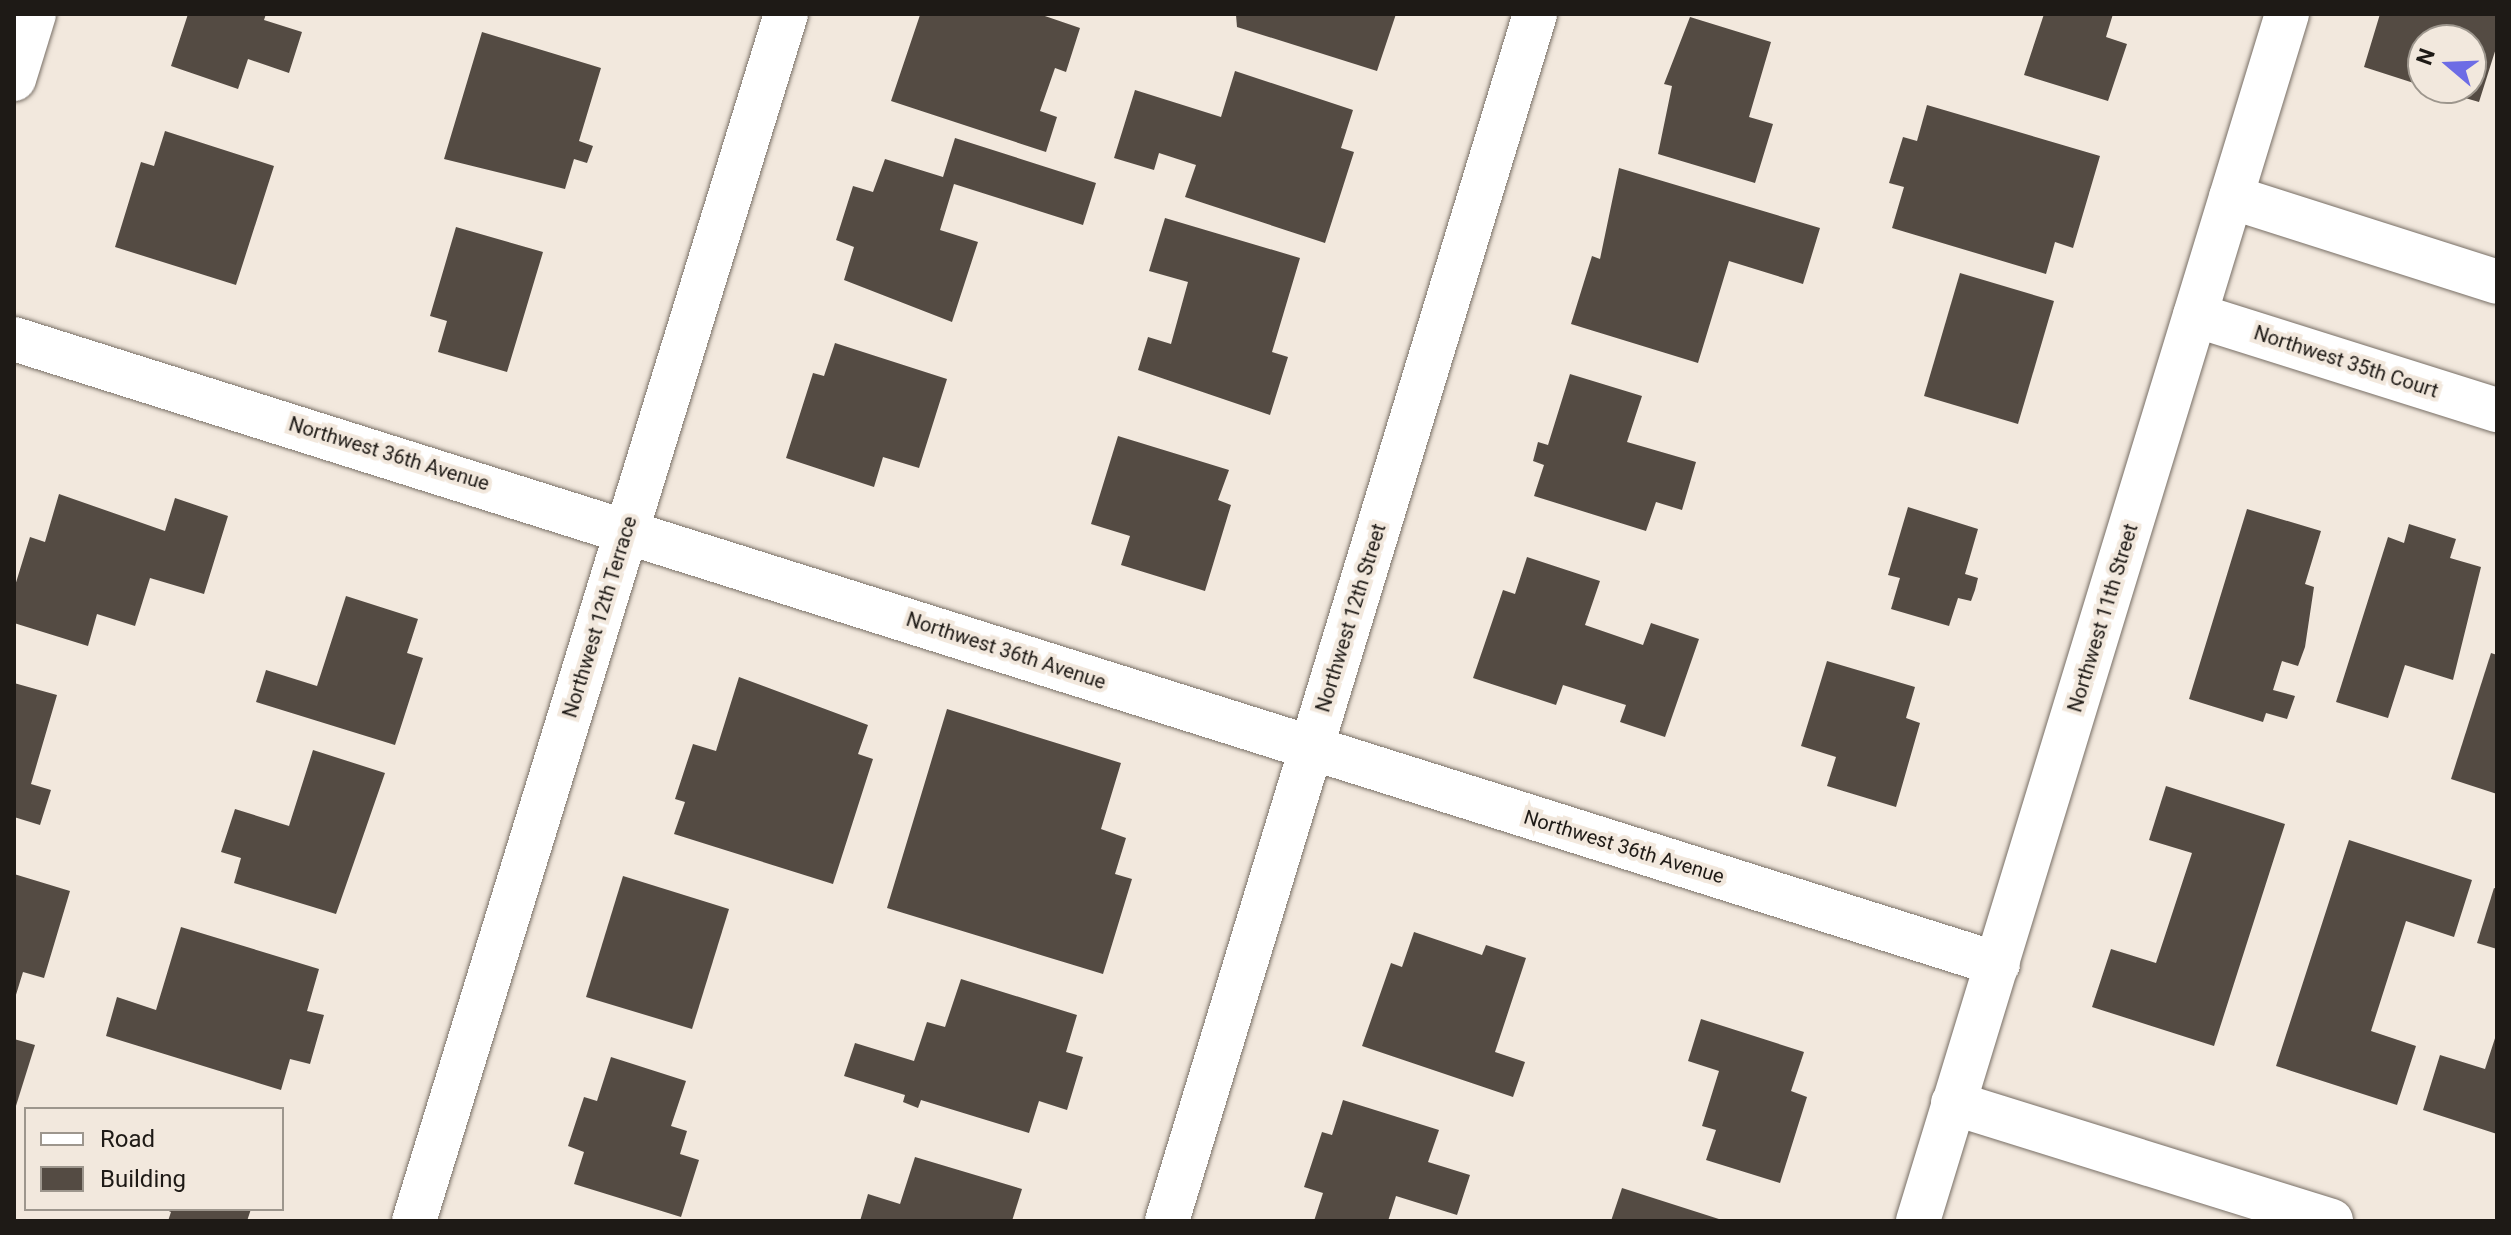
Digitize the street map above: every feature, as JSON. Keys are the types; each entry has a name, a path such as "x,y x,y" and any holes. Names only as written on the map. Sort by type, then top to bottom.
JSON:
{"street":[{"path":"14,79 34,14"},
{"name":"Northwest 12th Terrace","path":"414,1221 786,14"},
{"name":"Northwest 12th Street","path":"1167,1221 1535,14"},
{"name":"Northwest 11th Street","path":"1918,1221 2287,14"},
{"path":"2231,197 2497,282"},
{"name":"Northwest 35th Court","path":"2195,315 2497,410"},
{"name":"Northwest 36th Avenue","path":"14,339 627,528 1312,750 1998,964"},
{"path":"1953,1103 2331,1221"}],"building":[{"path":"188,14 266,14 264,20 302,32 289,73 248,59 238,89 171,66"},
{"path":"1039,14 1080,28 1066,72 1055,68 1040,111 1057,117 1046,152 891,101 920,15"},
{"path":"1396,14 1377,71 1237,27 1236,15"},
{"path":"2044,14 2113,14 2106,37 2127,44 2108,101 2024,75"},
{"path":"2380,14 2497,14 2497,45 2487,77 2487,24 2407,24 2407,81 2364,67"},
{"path":"1690,17 1771,42 1749,117 1773,124 1755,183 1658,154 1672,86 1664,84"},
{"path":"482,32 601,68 579,141 593,146 587,163 574,159 565,189 444,159"},
{"path":"1235,71 1353,110 1341,148 1354,152 1325,243 1185,197 1196,165 1159,153 1154,170 1114,158 1135,90 1221,117"},
{"path":"1927,105 2100,156 2073,248 2055,242 2046,274 1892,228 1904,187 1889,183 1903,137 1917,141"},
{"path":"165,131 274,166 236,285 115,247 141,162 154,166"},
{"path":"955,138 1096,183 1083,225 954,184 940,230 978,242 952,322 844,280 854,247 836,240 853,186 873,192 885,159 943,177"},
{"path":"1619,168 1820,228 1803,284 1729,261 1698,363 1571,324 1592,256 1600,259"},
{"path":"1165,218 1300,258 1272,352 1288,357 1270,415 1138,370 1148,337 1171,344 1188,282 1149,271"},
{"path":"456,227 543,252 507,372 438,352 447,321 430,316"},
{"path":"1960,273 2054,301 2018,424 1924,396"},
{"path":"835,343 947,379 919,468 883,457 874,487 786,458 813,373 824,376"},
{"path":"1570,374 1642,396 1627,442 1696,462 1682,510 1656,502 1646,531 1534,496 1544,465 1533,461 1538,442 1548,445"},
{"path":"1118,436 1229,470 1218,500 1231,505 1205,591 1121,565 1130,536 1091,524"},
{"path":"59,494 165,531 175,498 228,516 204,594 150,578 135,626 97,614 88,646 14,623 14,589 30,537 45,542"},
{"path":"1908,507 1978,529 1965,574 1978,578 1975,590 1971,601 1958,598 1949,626 1891,609 1900,578 1888,575"},
{"path":"2247,509 2321,531 2305,584 2314,587 2305,647 2298,666 2282,661 2273,690 2295,696 2287,719 2266,713 2263,722 2189,699"},
{"path":"2409,524 2456,539 2450,558 2481,567 2453,680 2405,665 2388,718 2336,702 2388,537 2404,543"},
{"path":"1527,557 1600,581 1585,625 1643,645 1651,623 1699,639 1665,737 1620,722 1626,705 1563,685 1556,705 1473,678 1503,590 1515,594"},
{"path":"346,596 418,619 407,653 423,658 395,745 256,702 266,670 317,686"},
{"path":"2491,653 2497,655 2497,794 2451,779"},
{"path":"1827,661 1915,687 1906,718 1920,723 1896,807 1827,786 1836,757 1801,746"},
{"path":"739,677 868,725 858,754 873,759 833,884 674,834 685,802 675,799 693,744 716,751"},
{"path":"14,683 57,695 31,784 51,790 40,825 14,817"},
{"path":"947,709 1121,763 1101,829 1126,838 1115,874 1132,879 1103,974 887,908"},
{"path":"313,750 385,773 336,914 234,883 241,858 221,852 235,809 289,826"},
{"path":"2166,786 2285,824 2214,1046 2092,1007 2111,949 2156,963 2192,853 2149,840"},
{"path":"2349,840 2472,880 2454,937 2406,921 2371,1031 2416,1046 2397,1105 2276,1066"},
{"path":"14,874 70,891 44,978 23,972 15,998"},
{"path":"623,876 729,909 692,1029 586,997"},
{"path":"2494,888 2497,889 2497,949 2477,943"},
{"path":"181,927 319,969 307,1011 324,1015 310,1064 290,1059 281,1090 106,1036 117,997 156,1010"},
{"path":"1414,932 1482,955 1486,945 1526,958 1495,1052 1525,1062 1513,1097 1362,1046 1391,963 1402,967"},
{"path":"961,979 1077,1015 1066,1052 1083,1057 1067,1110 1039,1101 1029,1133 921,1100 918,1108 903,1102 905,1095 844,1076 855,1043 914,1061 927,1022 945,1027"},
{"path":"1701,1019 1804,1052 1791,1091 1807,1097 1780,1183 1706,1160 1716,1130 1702,1126 1719,1071 1688,1061"},
{"path":"2497,1032 2497,1134 2423,1110 2440,1055 2485,1069"},
{"path":"14,1039 35,1045 15,1109 14,1109"},
{"path":"611,1057 686,1081 671,1126 687,1131 680,1154 699,1160 681,1217 574,1184 584,1152 568,1146 584,1097 597,1101"},
{"path":"1343,1100 1439,1130 1428,1162 1470,1175 1457,1215 1396,1196 1388,1221 1314,1221 1323,1193 1304,1187 1322,1132 1332,1135"},
{"path":"915,1157 1022,1189 1012,1221 860,1221 868,1194 900,1204"},
{"path":"1622,1188 1722,1220 1722,1221 1611,1221"},
{"path":"169,1211 250,1211 247,1221 168,1221"}]}
